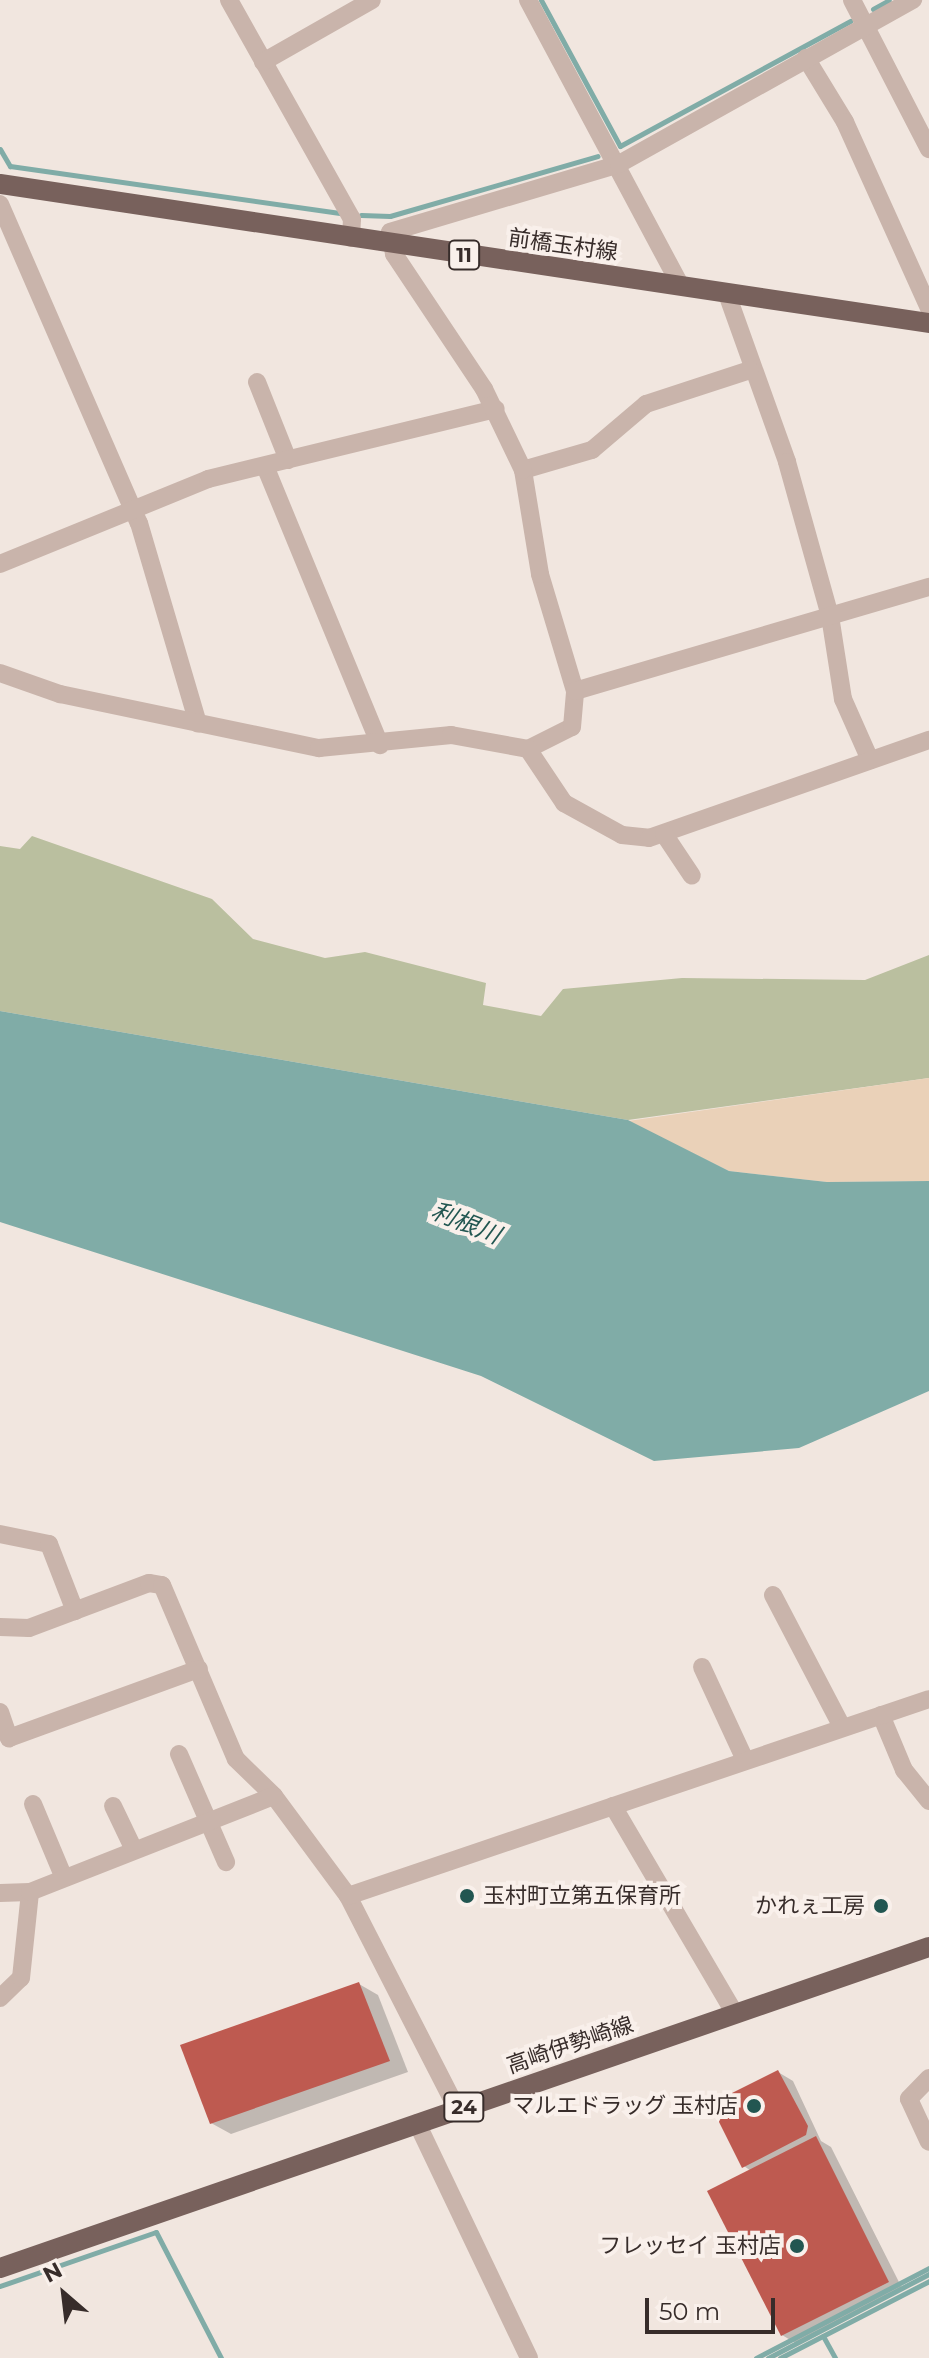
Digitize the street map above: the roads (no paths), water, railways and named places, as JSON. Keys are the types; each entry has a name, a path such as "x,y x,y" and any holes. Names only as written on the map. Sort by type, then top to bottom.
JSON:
{"main road":[{"name":"前橋玉村線","path":"0,184 727,294 929,316"},
{"name":"高崎伊勢崎線","path":"0,2268 929,1947"}],"street":[{"path":"229,0 352,219 351,238"},
{"path":"263,62 372,0"},
{"path":"528,0 619,164 681,286"},
{"path":"852,0 929,149"},
{"path":"0,673 198,724 319,748 380,745 451,735 528,749 572,727 575,691 540,574 523,470 496,409 390,244 390,232 619,164 913,0"},
{"path":"806,58 845,122 929,316"},
{"path":"0,204 132,509 198,724"},
{"path":"727,294 750,370 787,462 830,616 843,699 870,760"},
{"path":"523,470 592,450 646,404 750,370"},
{"path":"257,382 288,460"},
{"path":"0,564 132,509 265,466 496,409"},
{"path":"265,466 380,745"},
{"path":"575,691 929,587"},
{"path":"528,749 564,803 622,835 664,834 929,740"},
{"path":"664,834 692,876"},
{"path":"0,1534 49,1544 75,1611"},
{"path":"0,1627 29,1628 149,1583 162,1585 236,1759 274,1796 348,1896 457,2109"},
{"path":"773,1595 842,1727"},
{"path":"702,1667 745,1760"},
{"path":"0,1712 9,1738 199,1669"},
{"path":"348,1896 929,1699"},
{"path":"881,1715 904,1770 929,1801"},
{"path":"179,1754 226,1862"},
{"path":"0,1893 30,1892 274,1796"},
{"path":"33,1804 64,1878"},
{"path":"113,1806 134,1850"},
{"path":"613,1806 735,2014"},
{"path":"0,1998 21,1978 30,1892"},
{"path":"929,2078 909,2099 929,2142"},
{"path":"417,2123 529,2358"}],"water":[{"name":"利根川","path":"0,1011 628,1120 729,1171 827,1182 929,1181 929,1391 799,1448 654,1461 481,1376 0,1222"}],"waterway":[{"path":"541,0 620,146 850,21"},
{"path":"873,9 889,0"},
{"path":"0,149 10,166 340,213"},
{"path":"361,215 390,216 598,156"},
{"path":"0,2286 156,2232 221,2358"},
{"path":"756,2358 929,2268"},
{"path":"768,2358 929,2274"},
{"path":"780,2358 929,2281"},
{"path":"823,2336 835,2358"}],"place":[{"name":"玉村町立第五保育所","path":"467,1896"},
{"name":"かれぇ工房","path":"881,1906"},
{"name":"マルエドラッグ 玉村店","path":"754,2106"},
{"name":"フレッセイ 玉村店","path":"797,2246"}]}
